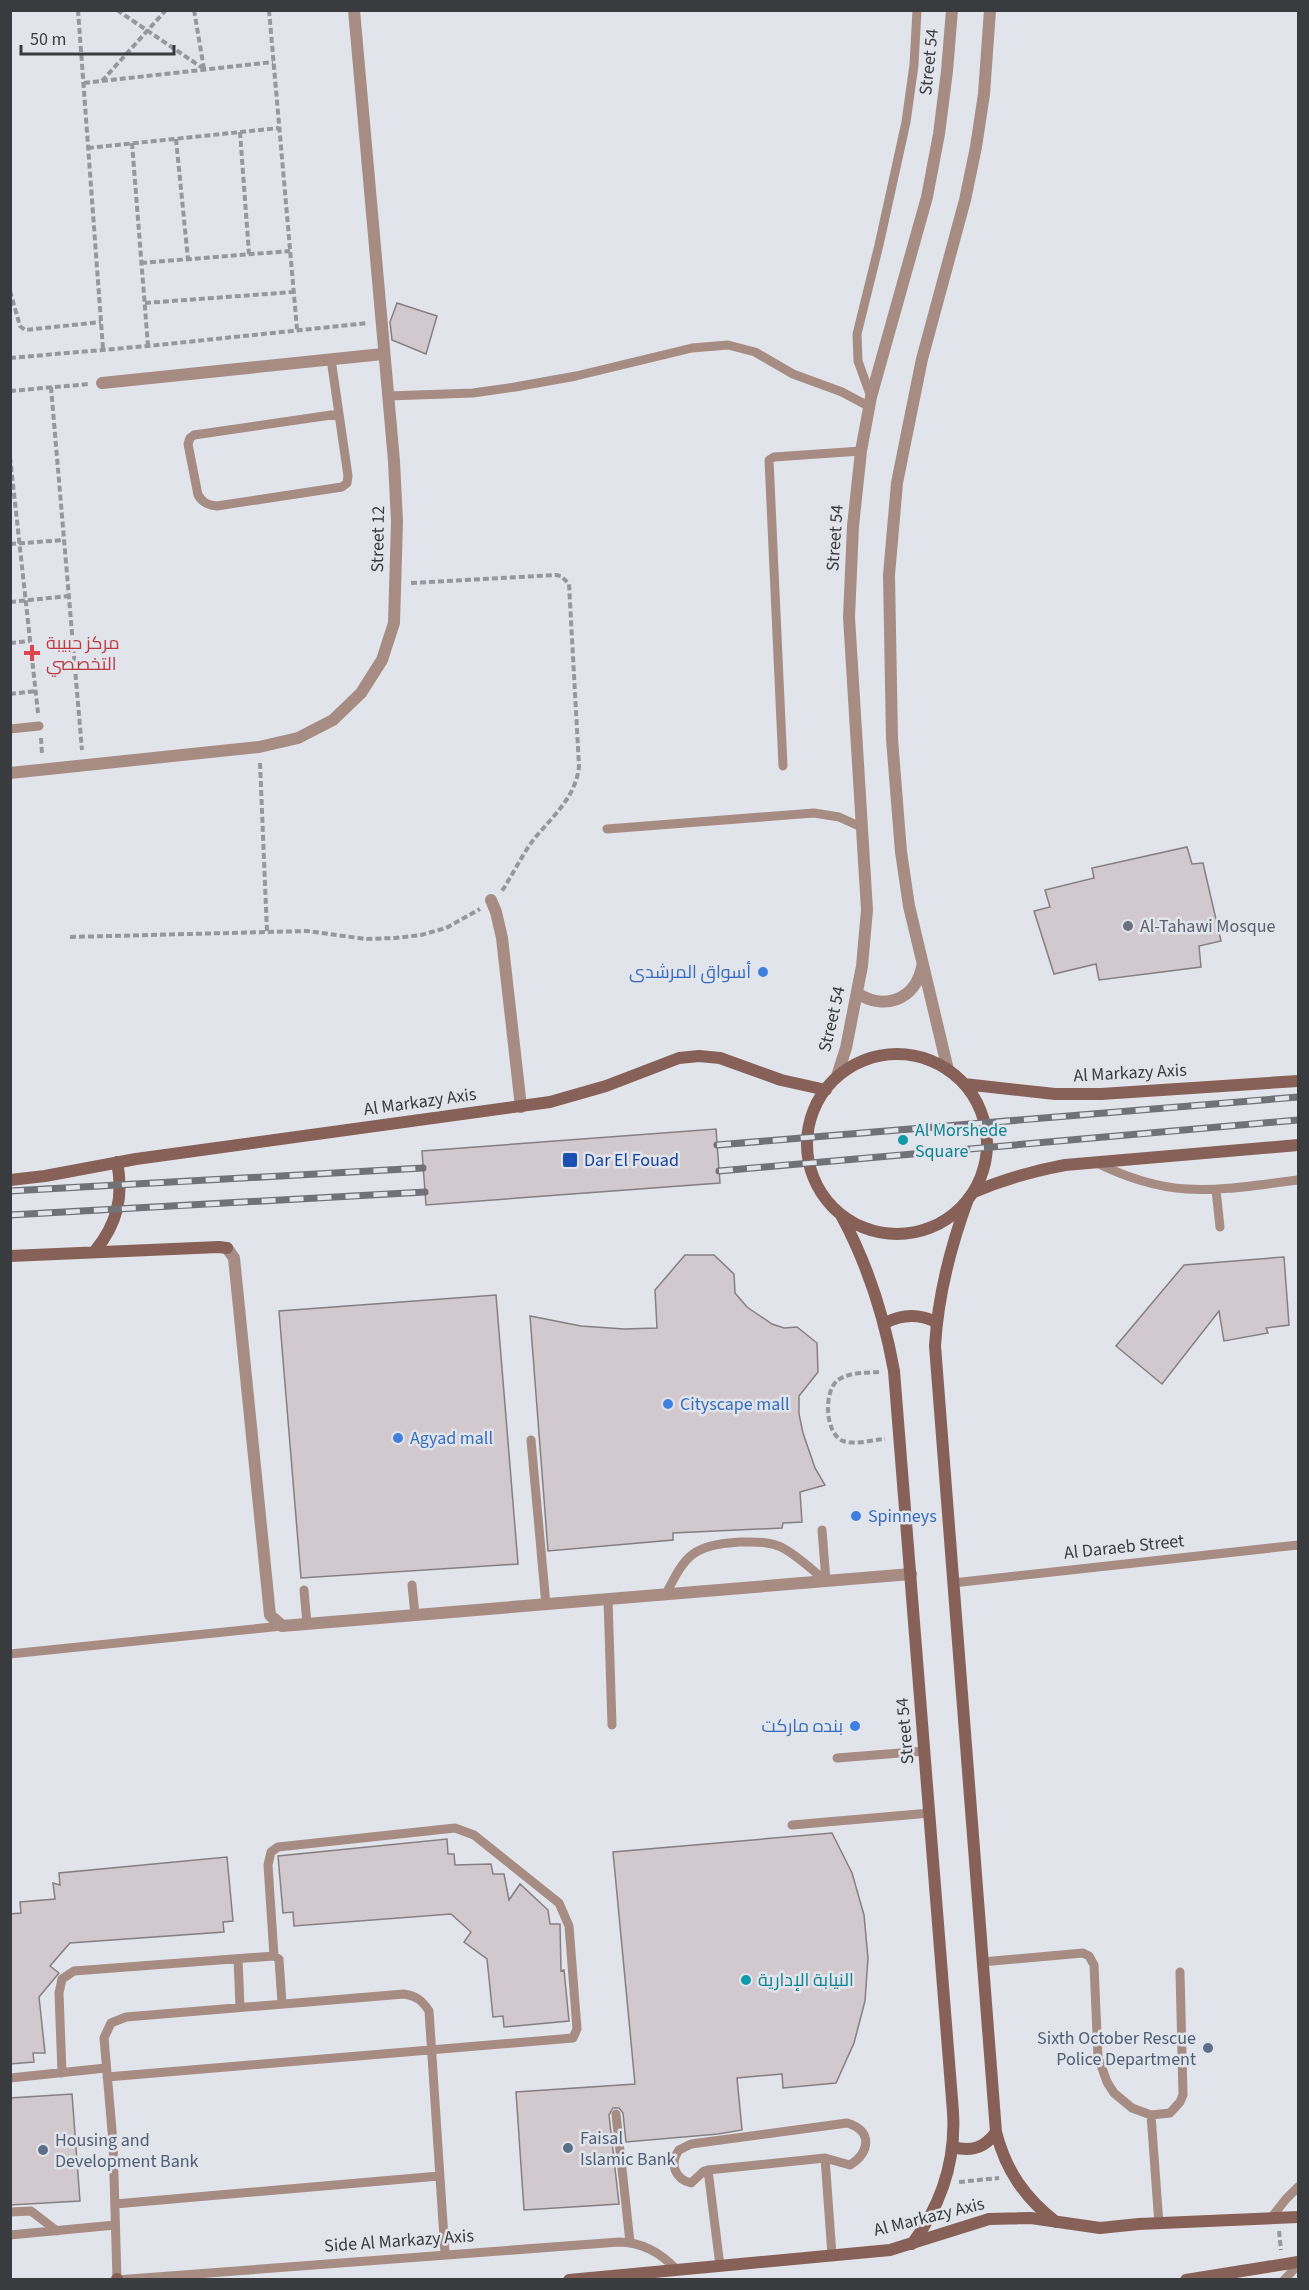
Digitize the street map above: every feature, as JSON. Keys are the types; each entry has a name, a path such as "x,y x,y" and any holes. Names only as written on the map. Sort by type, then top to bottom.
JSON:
{"main road":[{"path":"1056,2222 1027,2196 1012,2174 1000,2149 996,2132 936,1371 936,1322 945,1268 953,1240 971,1195 982,1174 987,1136 983,1117 975,1099 964,1084 948,1070 930,1060 911,1055 891,1054 862,1061 837,1076 818,1099 810,1118 806,1139 807,1160 814,1180 825,1199 841,1215 858,1225 878,1232 898,1234 918,1232 946,1219 971,1195 1003,1179 1034,1170 1097,1162 1299,1145"},
{"name":"Al Markazy Axis","path":"10,1180 117,1162 521,1107 578,1095 680,1058 699,1056 720,1058 781,1080 826,1090"},
{"name":"Al Markazy Axis","path":"964,1084 1032,1092 1101,1094 1299,1081"},
{"path":"95,1251 109,1232 118,1210 120,1186 117,1162"},
{"name":"Street 54","path":"841,1215 867,1269 885,1323 894,1371 953,2112 953,2147 946,2181 936,2207 912,2244"},
{"path":"10,1256 219,1246 227,1248"},
{"path":"885,1323 912,1315 936,1322"},
{"path":"953,2147 961,2150 977,2148 985,2144 996,2132"},
{"name":"Al Markazy Axis","path":"569,2280 890,2250 989,2219 1031,2218 1100,2228 1299,2217"},
{"path":"1186,2280 1282,2263 1299,2263"}],"street":[{"name":"Street 12","path":"10,773 259,747 298,738 333,720 361,693 382,660 394,623 397,522 354,10"},
{"name":"Street 54","path":"837,1076 846,1048 862,966 867,910 849,617 853,526 861,451 870,402 927,197 942,113 952,10"},
{"path":"948,1070 909,906 901,852 892,739 889,620 892,529 897,483 922,358 965,200 976,147 984,94 990,10"},
{"path":"102,383 383,354"},
{"path":"491,900 502,938 521,1107"},
{"path":"857,993 877,1002 898,999 908,994 915,986 922,966"},
{"path":"227,1248 234,1258 270,1615 282,1626 911,1574"}],"lane":[{"path":"870,402 858,362 856,334 879,245 906,122 914,65 917,10"},
{"path":"388,396 473,393 515,387 576,376 692,348 719,345 755,352 793,374 870,402"},
{"path":"332,359 348,476 347,483 342,487 217,506 202,501 198,495 188,444 194,435 338,414"},
{"path":"783,766 769,459 861,451"},
{"path":"10,729 39,726"},
{"path":"607,829 814,813 839,817 861,828"},
{"path":"1097,1162 1135,1180 1162,1187 1216,1190 1299,1180"},
{"path":"1216,1190 1220,1227"},
{"path":"531,1440 546,1605"},
{"path":"822,1530 826,1581"},
{"path":"666,1594 687,1559 713,1544 768,1543 782,1548 826,1581"},
{"name":"Al Daraeb Street","path":"953,1583 1299,1545"},
{"path":"412,1585 415,1615"},
{"path":"304,1590 308,1624"},
{"path":"608,1599 612,1725"},
{"path":"10,1654 282,1626"},
{"path":"837,1758 925,1751"},
{"path":"792,1825 930,1814"},
{"path":"10,2078 431,2050 573,2038 577,2030 569,1926 559,1903 474,1835 455,1828 278,1846 272,1852 268,1865 274,1956"},
{"path":"982,1962 1083,1953 1089,1956 1094,1965 1098,2056 1107,2082 1123,2102 1151,2115 1170,2113 1183,2095 1179,1972"},
{"path":"62,2073 59,1993 62,1979 67,1974 81,1970 274,1956 279,1959 282,2004"},
{"path":"238,1959 240,2007"},
{"path":"117,2280 113,2142 104,2038 106,2030 118,2019 240,2007 404,1994 414,1996 423,2002 429,2011 445,2253"},
{"path":"616,2114 630,2242"},
{"path":"1151,2115 1160,2224"},
{"path":"848,2123 861,2130 865,2138 864,2153 846,2165 825,2158 708,2170 694,2182 688,2183 677,2175 673,2162 684,2146 691,2144 848,2123"},
{"path":"825,2158 832,2255"},
{"path":"708,2170 720,2266"},
{"path":"115,2204 440,2176"},
{"path":"1275,2218 1286,2199 1299,2187"},
{"path":"10,2212 31,2211 57,2231"},
{"path":"10,2235 116,2225"},
{"name":"Side Al Markazy Axis","path":"117,2280 445,2253 630,2242 656,2252 677,2270"},
{"path":"1284,2280 1299,2263"}],"path":[{"path":"78,10 103,349"},
{"path":"117,10 204,70"},
{"path":"102,81 166,10"},
{"path":"194,10 204,70"},
{"path":"269,10 297,330"},
{"path":"84,83 273,62"},
{"path":"88,148 279,128"},
{"path":"240,132 249,254"},
{"path":"176,139 188,259"},
{"path":"132,143 148,346"},
{"path":"141,263 290,251"},
{"path":"10,291 14,296 19,322 25,330 101,322"},
{"path":"145,303 294,292"},
{"path":"10,358 380,322"},
{"path":"10,391 102,383"},
{"path":"51,387 83,765"},
{"path":"10,457 44,770"},
{"path":"10,544 64,540"},
{"path":"70,937 267,932 317,932 366,939 421,935 446,928 470,916 502,890 534,840 571,795 578,781 569,584 561,576 556,575 395,584"},
{"path":"10,602 69,596"},
{"path":"10,643 30,641"},
{"path":"10,694 36,691"},
{"path":"259,747 267,932"},
{"path":"894,1371 848,1375 835,1382 828,1396 831,1429 839,1439 852,1442 900,1438"},
{"path":"946,2181 979,2181 1012,2174"},
{"path":"1275,2218 1282,2263"}],"building":[{"path":"397,303 437,316 426,354 392,340 390,322"},
{"name":"Al-Tahawi Mosque","path":"1187,847 1192,864 1203,863 1221,941 1199,946 1201,967 1099,980 1096,964 1054,974 1034,911 1050,907 1045,890 1094,878 1092,868"},
{"name":"Dar El Fouad","path":"716,1129 720,1183 426,1205 422,1151"},
{"name":"Cityscape mall","path":"685,1255 714,1255 734,1274 735,1293 747,1307 772,1324 784,1328 797,1327 817,1343 818,1372 799,1396 799,1414 815,1468 825,1485 800,1492 802,1522 783,1523 782,1528 673,1533 673,1540 548,1551 530,1316 581,1326 624,1329 657,1328 655,1290"},
{"path":"1284,1257 1289,1325 1266,1328 1268,1333 1224,1341 1219,1311 1162,1384 1116,1346 1184,1265"},
{"name":"Agyad mall","path":"496,1295 518,1564 301,1578 279,1311"},
{"name":"النيابة الإدارية","path":"832,1833 852,1873 864,1915 868,1958 865,2001 854,2043 836,2083 783,2088 782,2074 737,2078 742,2130 718,2134 626,2142 623,2113 619,2108 613,2108 609,2115 619,2204 524,2210 516,2092 635,2084 613,1852"},
{"path":"447,1839 448,1854 454,1854 455,1865 491,1864 493,1874 504,1874 509,1900 520,1884 548,1910 550,1924 560,1924 561,1971 564,1970 569,2021 504,2027 503,2016 493,2017 487,1959 464,1942 471,1932 451,1914 294,1926 293,1912 283,1913 278,1856"},
{"path":"227,1857 233,1921 223,1922 224,1932 70,1943 50,1966 59,1973 39,1997 45,2053 33,2053 34,2062 10,2064 10,1914 21,1913 20,1902 55,1899 53,1883 60,1885 59,1873"},
{"name":"Housing and Development Bank","path":"72,2094 80,2201 10,2205 10,2098"}],"railway":[{"path":"717,1145 1298,1097"},
{"path":"719,1171 1298,1120"},
{"path":"10,1191 423,1168"},
{"path":"10,1215 425,1192"}],"place":[{"name":"مركز حبيبة التخصصي","path":"32,653"},
{"name":"Al-Tahawi Mosque","path":"1128,926"},
{"name":"أسواق المرشدى","path":"763,972"},
{"name":"Al Morshede Square","path":"903,1140"},
{"name":"Dar El Fouad","path":"570,1160"},
{"name":"Cityscape mall","path":"668,1404"},
{"name":"Agyad mall","path":"398,1438"},
{"name":"Spinneys","path":"856,1516"},
{"name":"بنده ماركت","path":"855,1726"},
{"name":"النيابة الإدارية","path":"746,1980"},
{"name":"Sixth October Rescue Police Department","path":"1208,2048"},
{"name":"Faisal Islamic Bank","path":"568,2148"},
{"name":"Housing and Development Bank","path":"43,2150"}]}
